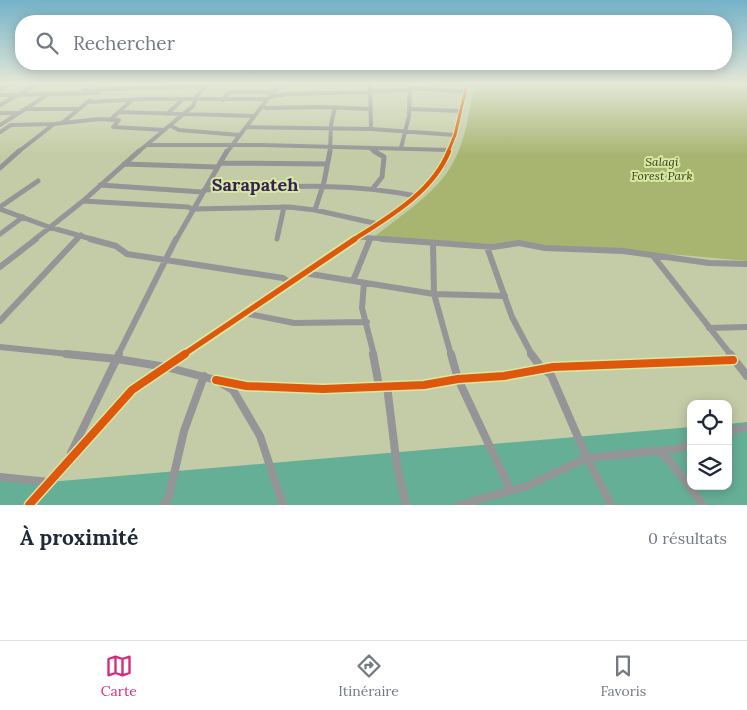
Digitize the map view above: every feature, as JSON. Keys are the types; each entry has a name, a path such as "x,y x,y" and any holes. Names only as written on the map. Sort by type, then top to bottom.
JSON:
{"street":[{"path":"0,125 25,108 80,109"},
{"path":"110,120 124,108"},
{"path":"167,114 173,108"},
{"path":"0,267 83,201 124,164 171,126 189,108"},
{"path":"65,464 165,259 192,209 218,165 261,108"},
{"path":"265,108 296,108"},
{"path":"315,210 327,164 330,130 335,108"},
{"path":"345,108 371,109 371,129"},
{"path":"30,505 132,390 289,282 359,237 416,196 441,170 455,135 461,108"},
{"path":"62,123 80,109"},
{"path":"401,148 410,110 460,111"},
{"path":"119,112 254,116"},
{"path":"0,113 18,113"},
{"path":"0,125 119,120 113,126 165,130"},
{"path":"0,168 31,140 54,124"},
{"path":"0,132 11,125"},
{"path":"171,126 179,130 240,135"},
{"path":"246,127 330,130 371,129 455,135"},
{"path":"147,145 448,150"},
{"path":"371,149 384,157 382,177 374,187"},
{"path":"124,164 327,164"},
{"path":"0,208 38,181"},
{"path":"100,185 203,191 323,184 374,187 416,196"},
{"path":"83,201 188,207 192,209 284,206 315,210 378,224"},
{"path":"276,239 284,206"},
{"path":"0,208 49,227 116,246 127,254 283,278 289,282"},
{"path":"0,234 23,217"},
{"path":"0,320 81,235"},
{"path":"359,237 487,247 519,243 545,248 623,251 654,257 709,263 747,264"},
{"path":"353,281 370,239"},
{"path":"433,243 434,294 458,379 510,490"},
{"path":"487,247 516,328 541,370 551,375 587,458 611,505"},
{"path":"654,257 747,376"},
{"path":"303,273 434,294 505,296"},
{"path":"364,283 362,308 383,386 397,468 406,505"},
{"path":"244,313 294,323 367,322"},
{"path":"709,328 747,327"},
{"path":"0,347 117,359 166,367 246,386 324,389 424,385 458,379 504,376 553,367 733,360"},
{"path":"164,505 168,496 184,431 204,376"},
{"path":"216,380 233,390 260,436 283,505"},
{"path":"732,431 747,427"},
{"path":"459,505 527,486 587,458 658,451 689,445"},
{"path":"658,451 670,461 703,505"},
{"path":"0,477 49,482"}],"green space":[{"name":"Salagi Forest Park","path":"470,108 747,108 747,261 681,255 374,237 437,185 453,163 467,125"}],"shaded area":[{"path":"747,422 747,505 0,505 0,477 49,482 687,427 687,490 732,490 732,424"}],"cycle path":[{"path":"29,505 132,390 384,220 425,188 443,166 455,135 461,108"},
{"path":"216,380 246,386 323,389 424,385 458,379 504,376 553,367 733,360"}],"district":[{"name":"Sarapateh","path":"255,185"}]}
